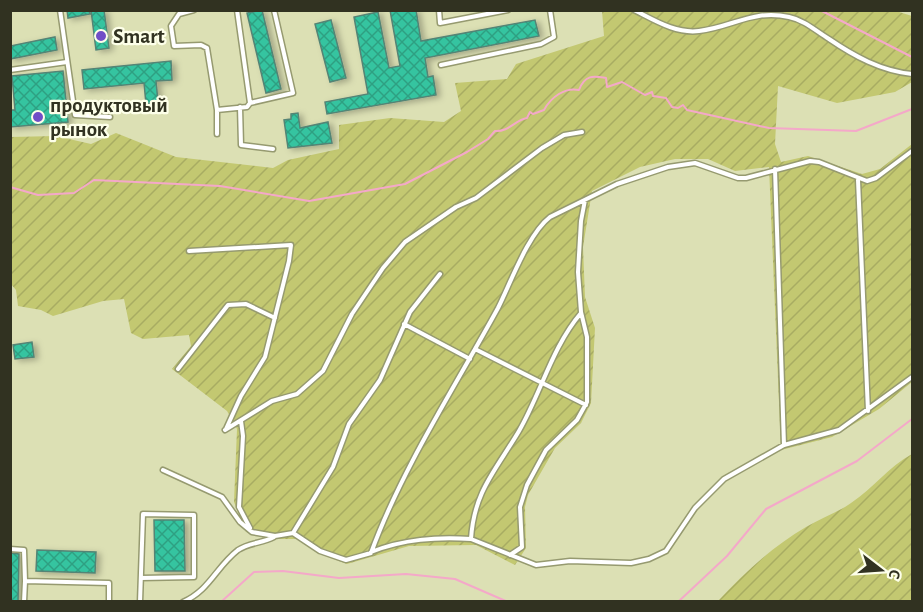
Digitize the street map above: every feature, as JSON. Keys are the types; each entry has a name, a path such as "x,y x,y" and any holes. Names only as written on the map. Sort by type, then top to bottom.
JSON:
{"lane":[{"path":"60,10 75,115 110,117"},
{"path":"194,10 179,14 171,26 174,46 201,45 207,48 217,110 217,134"},
{"path":"237,10 250,104"},
{"path":"217,110 240,107 293,93 274,10"},
{"path":"439,10 441,23 508,10"},
{"path":"441,65 541,44 554,38 550,10"},
{"path":"634,10 669,27 698,32 758,15 792,17 810,25 846,50 882,68 912,74"},
{"path":"10,70 67,62"},
{"path":"240,107 241,144 273,149"},
{"path":"189,251 291,245 264,357 241,396 225,430 272,401 297,394 323,371 352,314 383,268 405,242 456,207 476,198 542,148 564,135 582,132"},
{"path":"371,553 415,460 544,222 565,208 639,175 668,167 695,163 738,178 801,162 819,162 858,180 867,181 876,178 912,151"},
{"path":"776,169 784,445"},
{"path":"858,180 868,411"},
{"path":"510,555 522,547 520,507 538,464 550,445 577,420 586,405 587,337 581,312 579,247 585,200"},
{"path":"293,533 333,467 350,424 380,380 404,324 425,291 440,274"},
{"path":"178,369 228,305 246,304 275,318"},
{"path":"471,539 475,508 484,484 519,431 572,322 581,312"},
{"path":"404,324 470,359"},
{"path":"475,349 586,405"},
{"path":"163,470 222,497 240,522 252,532 275,536 293,533 320,551 345,560 392,544 428,538 471,539 536,565 570,561 631,563 650,559 666,551 695,508 724,479 784,445 839,430 912,377"},
{"path":"241,421 243,436 239,507 252,532"},
{"path":"140,602 143,514 194,515 194,577 141,578"},
{"path":"183,602 210,584 224,561 242,547 263,543 275,536"},
{"path":"10,549 24,550 24,602"},
{"path":"25,581 109,583 109,601"}],"green space":[{"path":"602,11 896,11 912,16 912,82 895,92 837,103 778,86 775,144 781,162 808,156 862,174 880,169 912,144 912,382 879,409 832,437 781,450 769,167 735,171 708,159 675,159 640,167 592,191 583,247 585,297 595,328 591,403 581,423 555,448 528,495 525,507 526,548 515,565 476,545 409,546 347,564 323,555 297,539 275,539 246,532 234,502 237,429 227,411 172,369 191,346 189,335 143,339 131,333 124,299 103,301 53,316 41,310 18,306 16,290 10,283 10,137 56,136 91,144 116,133 176,157 273,168 288,160 339,149 339,125 390,118 444,122 461,111 455,83 507,79 516,64 604,36"},
{"path":"912,454 912,601 718,601 770,552 806,527 851,503"}],"building":[{"path":"67,10 89,10 90,14 68,18"},
{"path":"91,10 104,10 109,48 96,50"},
{"path":"262,10 281,89 266,93 247,13"},
{"path":"390,10 416,10 421,41 535,20 539,36 425,58 428,77 433,76 436,95 327,114 325,102 368,94 354,17 378,12 389,68 400,66"},
{"path":"331,20 346,78 330,82 315,24"},
{"path":"55,37 57,50 10,59 10,46"},
{"path":"171,61 172,80 156,81 158,102 146,104 144,83 84,89 82,70"},
{"path":"63,71 68,122 10,127 10,110 15,110 12,76"},
{"path":"298,113 300,128 328,122 332,143 288,148 284,120 291,119 291,114"},
{"path":"32,342 34,357 15,359 13,345"},
{"path":"154,520 184,520 185,571 155,571"},
{"path":"37,550 96,552 95,573 36,571"},
{"path":"10,553 19,554 18,602 10,602"}],"waterway":[{"path":"820,10 912,57"},
{"path":"10,187 38,195 74,193 94,180 220,186 309,201 405,184 467,152 488,139 495,131 504,130 527,118 530,112 533,114 544,110 559,94 569,90 579,90 584,81 594,77 606,78 607,87 622,82 645,95 652,92 653,96 666,98 672,107 678,108 683,105 687,110 769,128 856,131 912,109"},
{"path":"678,602 727,556 766,509 857,461 912,419"},
{"path":"221,602 254,572 283,571 339,578 406,574 455,579 508,602"}],"place":[{"name":"Smart","path":"101,36"},
{"name":"продуктовый рынок","path":"38,117"}]}
